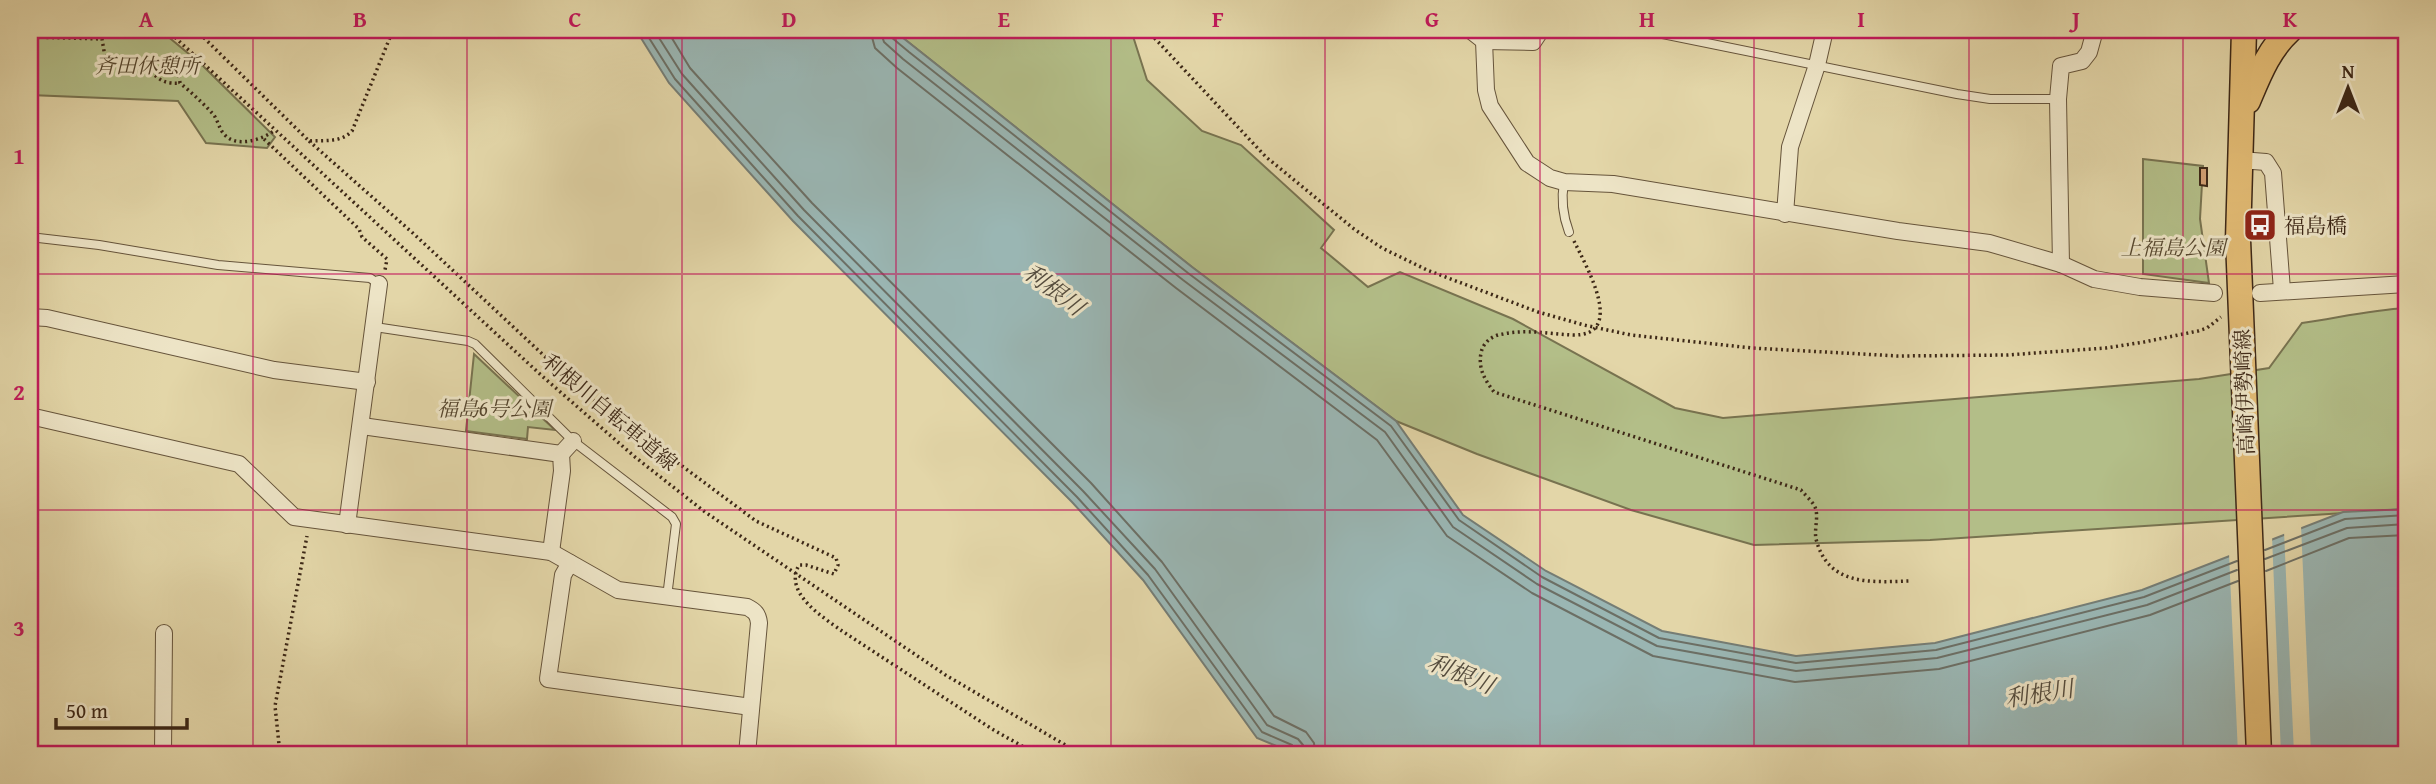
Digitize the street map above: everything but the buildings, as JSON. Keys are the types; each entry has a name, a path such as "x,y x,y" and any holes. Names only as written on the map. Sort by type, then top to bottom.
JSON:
{"main road":[{"name":"高崎伊勢崎線","path":"2244,30 2238,240 2232,319 2259,754"},
{"path":"2243,112 2264,63 2290,30"}],"street":[{"path":"1470,30 1484,41 1533,42 1541,30"},
{"path":"1785,214 1790,146 1817,65 1825,30"},
{"path":"2061,264 2061,66 2082,61 2089,52 2095,30"},
{"path":"1484,41 1486,90 1490,106 1527,163 1549,178 1564,182 1613,184 1785,214 1989,243 2061,264 2094,279 2140,287 2214,293"},
{"path":"2239,160 2266,162 2273,173 2282,290"},
{"path":"347,525 379,284"},
{"path":"2260,293 2406,284"},
{"path":"30,317 47,318 274,370 367,382"},
{"path":"30,416 239,464 295,517 551,552 618,590 754,610 759,623 747,754"},
{"path":"362,426 561,454"},
{"path":"551,552 562,471 561,454 573,441"},
{"path":"570,564 563,575 548,679 751,708"},
{"path":"163,754 164,633"}],"lane":[{"path":"1643,30 1990,99 2059,99"},
{"path":"1564,182 1564,220 1569,232"},
{"path":"30,237 218,265 370,278 379,284"},
{"path":"374,327 475,344 573,441 672,517 676,524 667,597"}],"path":[{"name":"利根川自転車道線","path":"167,30 542,376 625,448 705,512 947,676 1081,754"},
{"path":"196,30 309,141 415,235 584,393 756,521 836,558 838,565 834,574 799,565 793,580 803,599 842,631 992,729 1036,754"},
{"path":"309,141 334,140 352,131 393,30"},
{"path":"1147,30 1266,157 1363,235 1427,270 1538,312 1597,328 1631,335 1752,348 1898,356 2007,355 2106,348 2207,328 2232,319"},
{"path":"30,37 102,39 106,63 142,66 158,80 170,84 180,83"},
{"path":"197,55 178,75 180,83 216,118 224,135 233,141 264,139 275,130"},
{"path":"264,139 387,259 384,276 379,284"},
{"path":"1569,232 1593,278 1599,298 1601,315 1597,328 1592,332 1576,335 1516,331 1496,335 1487,341 1481,351 1480,364 1484,378 1494,392 1801,490 1816,507 1816,538 1822,552 1830,565 1841,575 1869,582 1910,581"},
{"path":"280,754 275,706 310,519"}],"green space":[{"name":"斉田休憩所","path":"30,30 160,30 201,64 275,137 267,148 206,143 178,101 30,95"},
{"path":"893,30 1131,30 1147,80 1202,131 1241,145 1334,230 1321,248 1368,287 1400,272 1513,319 1675,408 1723,418 2199,379 2269,368 2302,323 2406,308 2406,509 1930,540 1754,545 1631,510 1477,454 1396,421 1192,267"},
{"name":"上福島公園","path":"2143,159 2203,166 2200,219 2209,283 2143,274"},
{"name":"福島6号公園","path":"474,354 555,430 528,427 527,439 466,431"}],"water":[{"name":"利根川","path":"636,30 893,30 1192,267 1396,421 1463,515 1546,571 1662,631 1796,656 1935,643 2142,590 2343,512 2406,509 2406,754 1296,754 1257,738 1143,580 1072,502 793,221 669,83"}],"pier":[{"path":"2301,525 2311,754 2294,754 2284,531"},
{"path":"2272,536 2281,754 2238,754 2229,553"}],"place":[{"name":"福島橋","path":"2260,225"}]}
